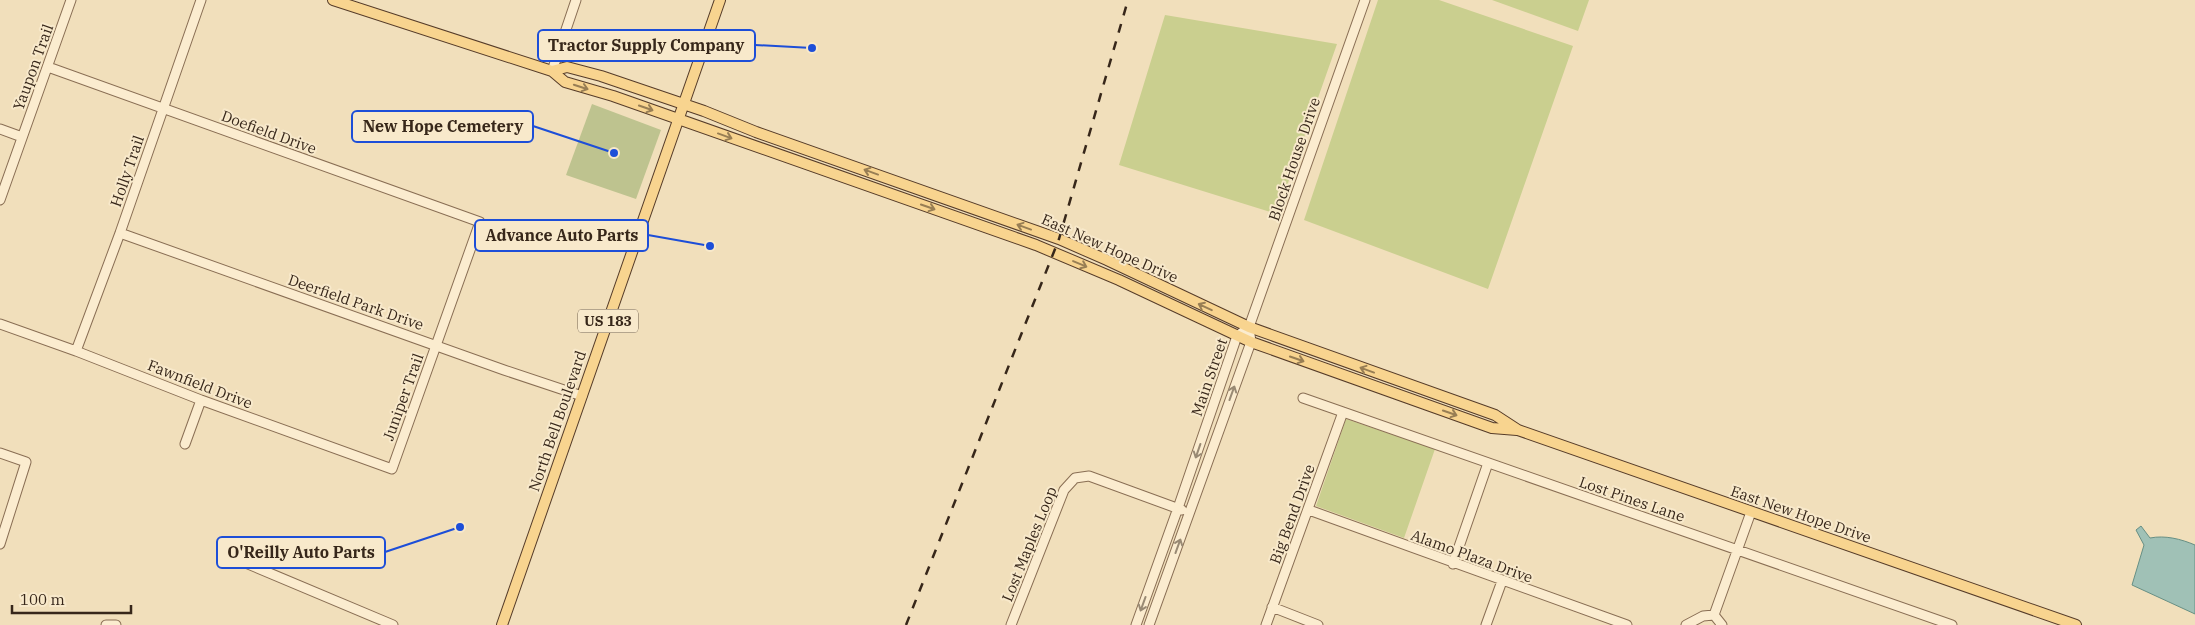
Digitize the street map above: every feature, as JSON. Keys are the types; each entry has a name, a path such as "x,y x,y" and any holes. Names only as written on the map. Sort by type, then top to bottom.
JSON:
{"main road":[{"path":"333,0 552,71"},
{"name":"North Bell Boulevard","path":"502,625 720,0"},
{"name":"East New Hope Drive","path":"552,71 567,67 601,76 684,104 1058,240 1106,260 1249,327 1495,415 1518,430 2076,625"},
{"name":"East New Hope Drive","path":"552,71 565,82 679,119 1036,245 1119,280 1251,342 1492,428 1518,430"}],"street":[{"name":"Yaupon Trail","path":"0,200 71,0"},
{"name":"Holly Trail","path":"76,351 120,233 201,0"},
{"path":"552,71 576,0"},
{"name":"Block House Drive","path":"1249,327 1365,0"},
{"name":"Doefield Drive","path":"48,67 480,222"},
{"path":"0,129 22,137"},
{"name":"Juniper Trail","path":"392,469 480,222"},
{"name":"Deerfield Park Drive","path":"120,233 582,396"},
{"name":"Fawnfield Drive","path":"0,324 76,351 201,400 392,469"},
{"name":"Main Street","path":"1136,625 1237,336 1249,327 1251,342 1149,625"},
{"name":"Lost Pines Lane","path":"1303,398 1952,625"},
{"path":"185,444 201,400"},
{"name":"Big Bend Drive","path":"1266,625 1343,412"},
{"path":"0,453 26,462 0,544"},
{"path":"1453,564 1488,463"},
{"name":"Lost Maples Loop","path":"1011,625 1064,490 1075,478 1089,476 1190,513"},
{"name":"Alamo Plaza Drive","path":"1309,510 1502,581 1600,620 1627,625"},
{"path":"1714,615 1750,512"},
{"path":"236,559 393,625"},
{"path":"1486,625 1502,581"},
{"path":"1272,607 1318,625"},
{"path":"1686,625 1703,616 1714,615"},
{"path":"1714,615 1722,625"},
{"path":"106,625 116,625"}],"green space":[{"path":"1378,0 1439,0 1573,46 1488,289 1304,220"},
{"path":"1492,0 1589,0 1578,31"},
{"path":"1165,15 1337,44 1277,214 1119,165"},
{"path":"592,104 661,130 636,199 566,175"},
{"path":"1346,419 1435,449 1404,538 1316,506"}],"water":[{"path":"2141,526 2150,538 2173,538 2195,545 2195,614 2132,585 2144,545 2136,530"}],"railway":[{"path":"906,625 1059,239 1128,0"}],"place":[{"name":"Tractor Supply Company","path":"812,48"},
{"name":"New Hope Cemetery","path":"614,153"},
{"name":"Advance Auto Parts","path":"710,246"},
{"name":"O'Reilly Auto Parts","path":"460,527"}]}
